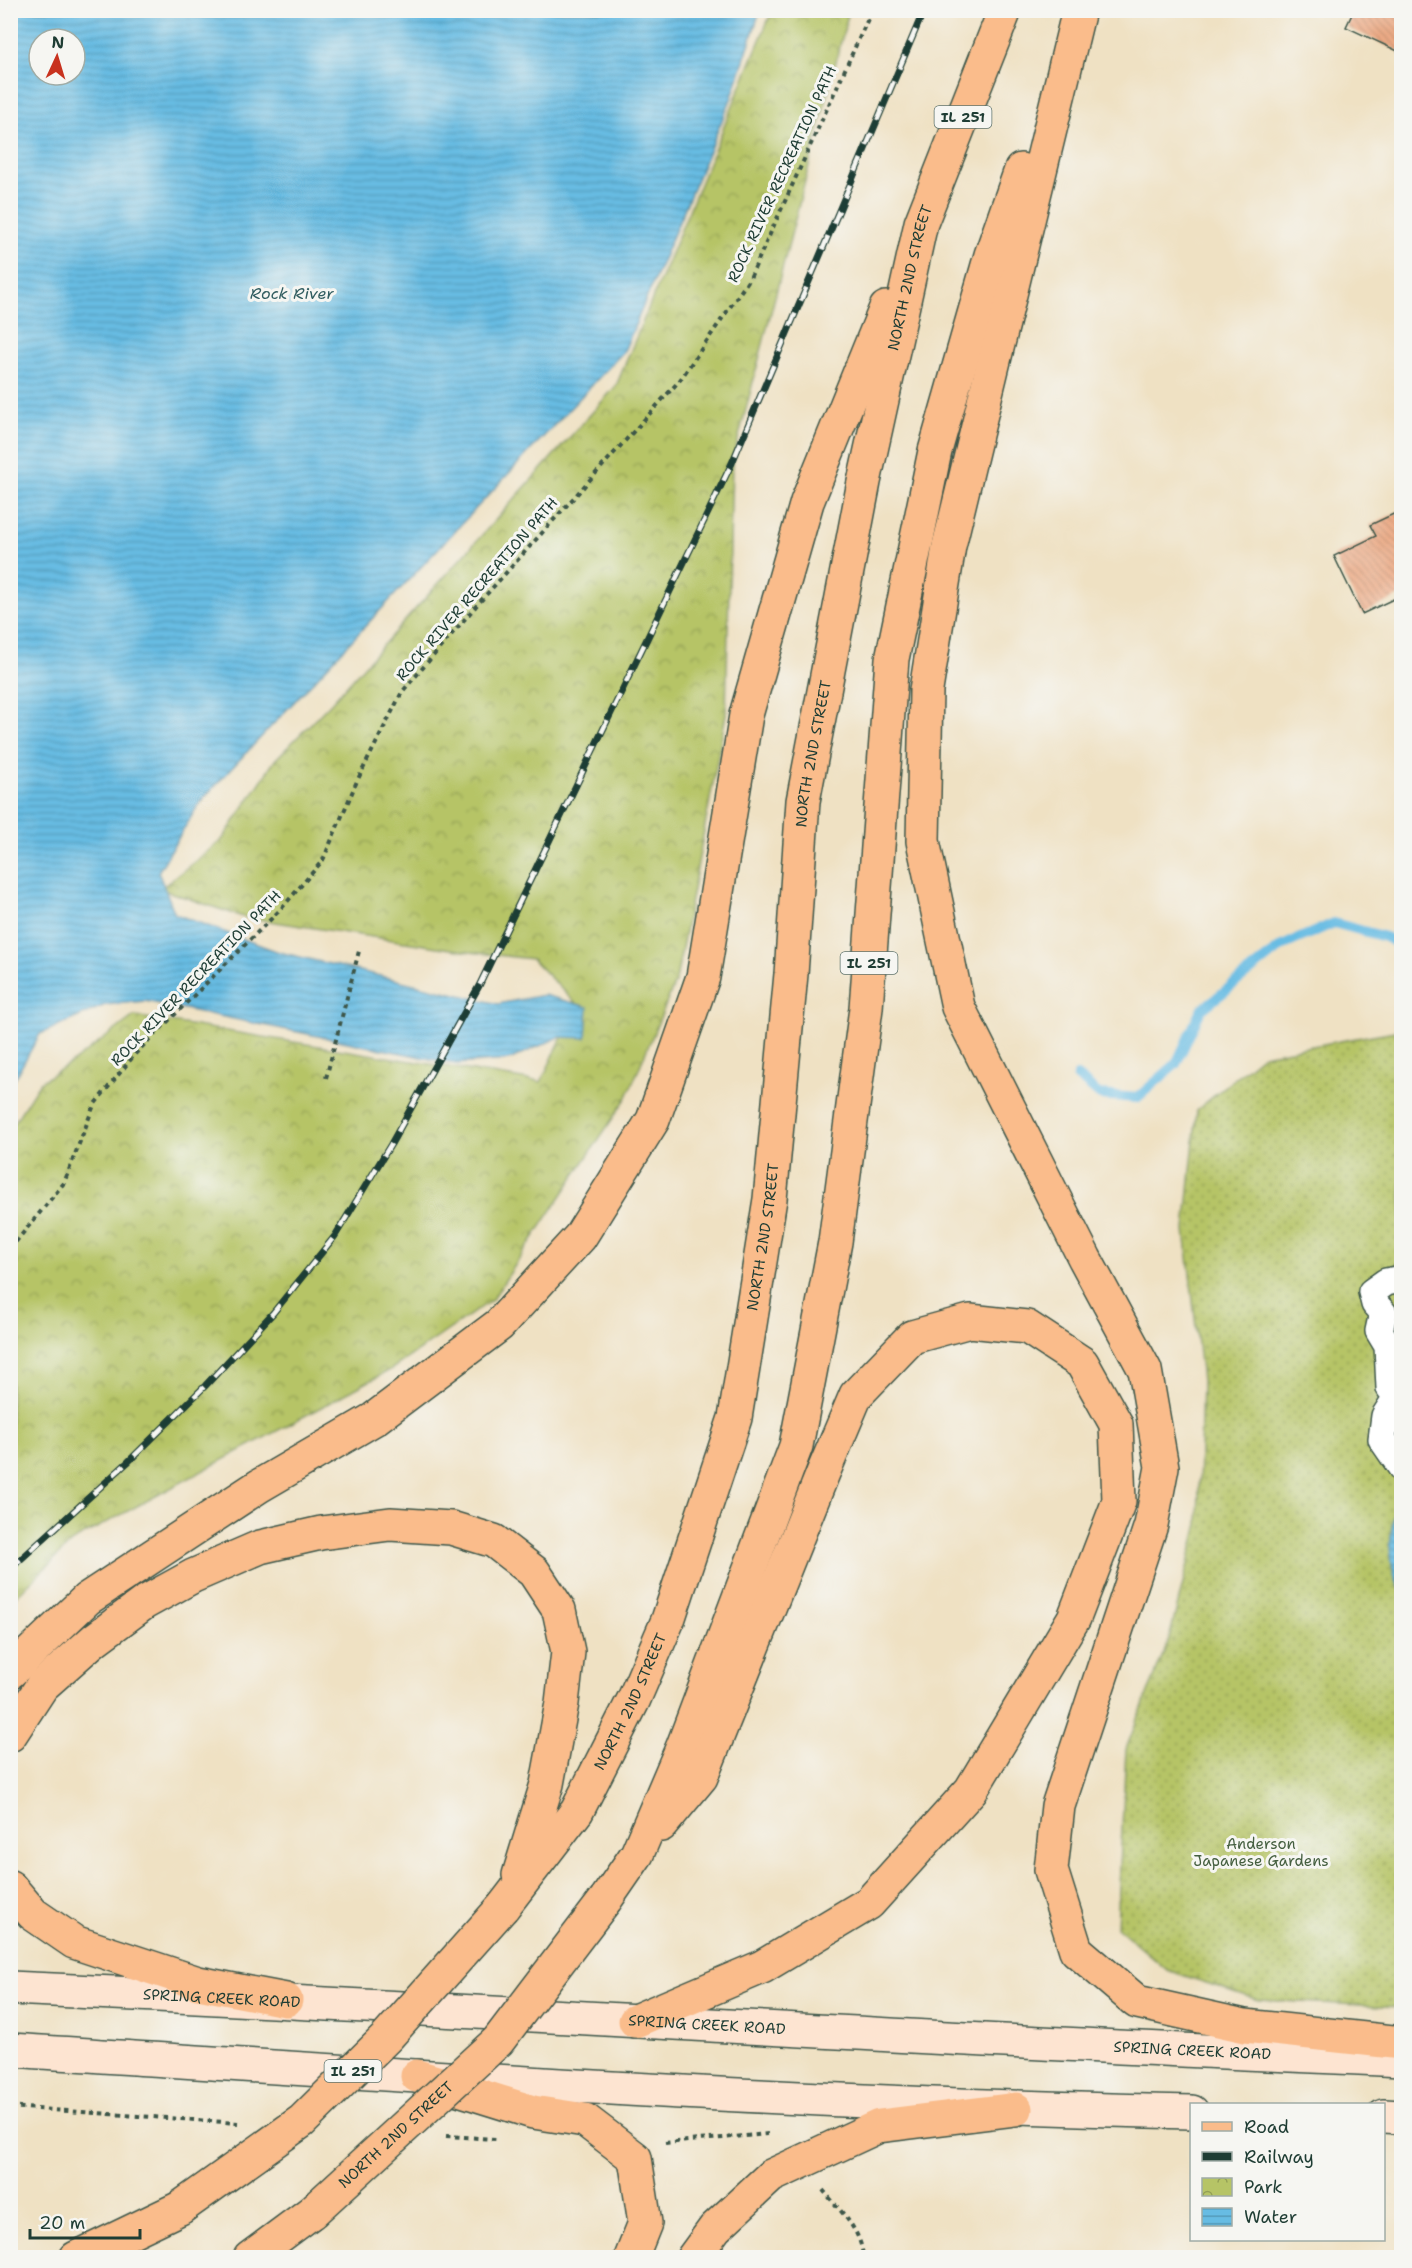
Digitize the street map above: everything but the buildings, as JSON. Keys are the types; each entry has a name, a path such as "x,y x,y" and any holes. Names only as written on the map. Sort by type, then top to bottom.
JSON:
{"main road":[{"name":"NORTH 2ND STREET","path":"112,2258 302,2121 387,2037 508,1900 578,1811 633,1699 668,1620 735,1418 770,1199 791,974 803,801 864,482 921,223 1005,10"},
{"name":"NORTH 2ND STREET","path":"258,2254 312,2212 498,2041 606,1899 637,1854 683,1746 796,1446 835,1242 866,1008 891,659 935,452 991,255 1078,10"},
{"path":"1078,10 948,546 926,690 923,841 958,1007 1085,1259 1145,1370 1162,1467 1150,1525 1058,1806 1051,1870 1076,1950 1137,2002 1245,2026 1401,2043"},
{"path":"10,1672 87,1599 259,1486 374,1419 499,1325 580,1237 592,1218 653,1120 703,977 749,704 807,502 921,223"},
{"path":"635,2021 762,1967 868,1903 971,1790 1074,1618 1119,1501 1116,1424 1082,1363 1027,1327 970,1321 912,1337 856,1395 701,1777 637,1854"},
{"path":"10,1735 42,1686 94,1640 144,1603 193,1576 260,1547 321,1533 390,1524 451,1528 495,1541 534,1572 560,1610 568,1652 562,1703 547,1784 508,1900"},
{"path":"10,1887 33,1914 74,1942 198,1983 286,2000"},
{"name":"SPRING CREEK ROAD","path":"10,1988 286,2000 1160,2050 1401,2060"},
{"path":"10,2050 417,2076 1016,2109 1190,2112"},
{"path":"417,2076 533,2112 585,2120 635,2158 645,2223 631,2258"},
{"path":"693,2258 715,2228 771,2176 879,2126 1016,2109"},
{"path":"1385,2116 1401,2117"},
{"path":"76,2258 180,2208"}],"street":[{"path":"1401,1279 1386,1282 1371,1292 1375,1304 1383,1313 1379,1331 1388,1346 1390,1388 1397,1397 1385,1416 1382,1439 1401,1468"}],"path":[{"name":"ROCK RIVER RECREATION PATH","path":"10,1249 64,1183 94,1105 136,1053 281,909 322,860 357,781 402,692 490,589 680,380 750,278 872,10"},
{"path":"326,1078 359,951"},
{"path":"10,2106 242,2124"},
{"path":"621,2147 768,2134 782,2141 854,2229 862,2246 863,2258"},
{"path":"445,2136 505,2140"}],"green space":[{"path":"772,11 849,11 732,463 726,714 676,980 627,1097 492,1300 390,1370 74,1540 11,1601 10,1129 40,1082 73,1062 134,1016 541,1082 577,1005 532,959 470,952 243,917 160,889 222,840 275,760 330,704 616,386"},
{"name":"Anderson Japanese Gardens","path":"1401,1030 1401,2007 1258,2000 1167,1970 1117,1927 1126,1749 1169,1639 1198,1524 1202,1381 1185,1230 1197,1110 1263,1055"}],"water":[{"name":"Rock River","path":"11,10 760,11 732,97 624,351 200,802 158,872 175,914 279,952 498,1004 544,995 588,1007 586,1038 559,1037 509,1060 456,1064 145,1001 105,1005 40,1034 11,1085"},
{"path":"1402,1502 1401,1590 1393,1571 1391,1548 1396,1504"}],"waterway":[{"path":"1077,1076 1100,1095 1137,1098 1176,1064 1201,1010 1282,946 1334,923 1385,937 1402,946"}],"railway":[{"path":"10,1569 128,1462 205,1386 273,1313 335,1236 391,1144 479,986 732,463 924,10"}]}
